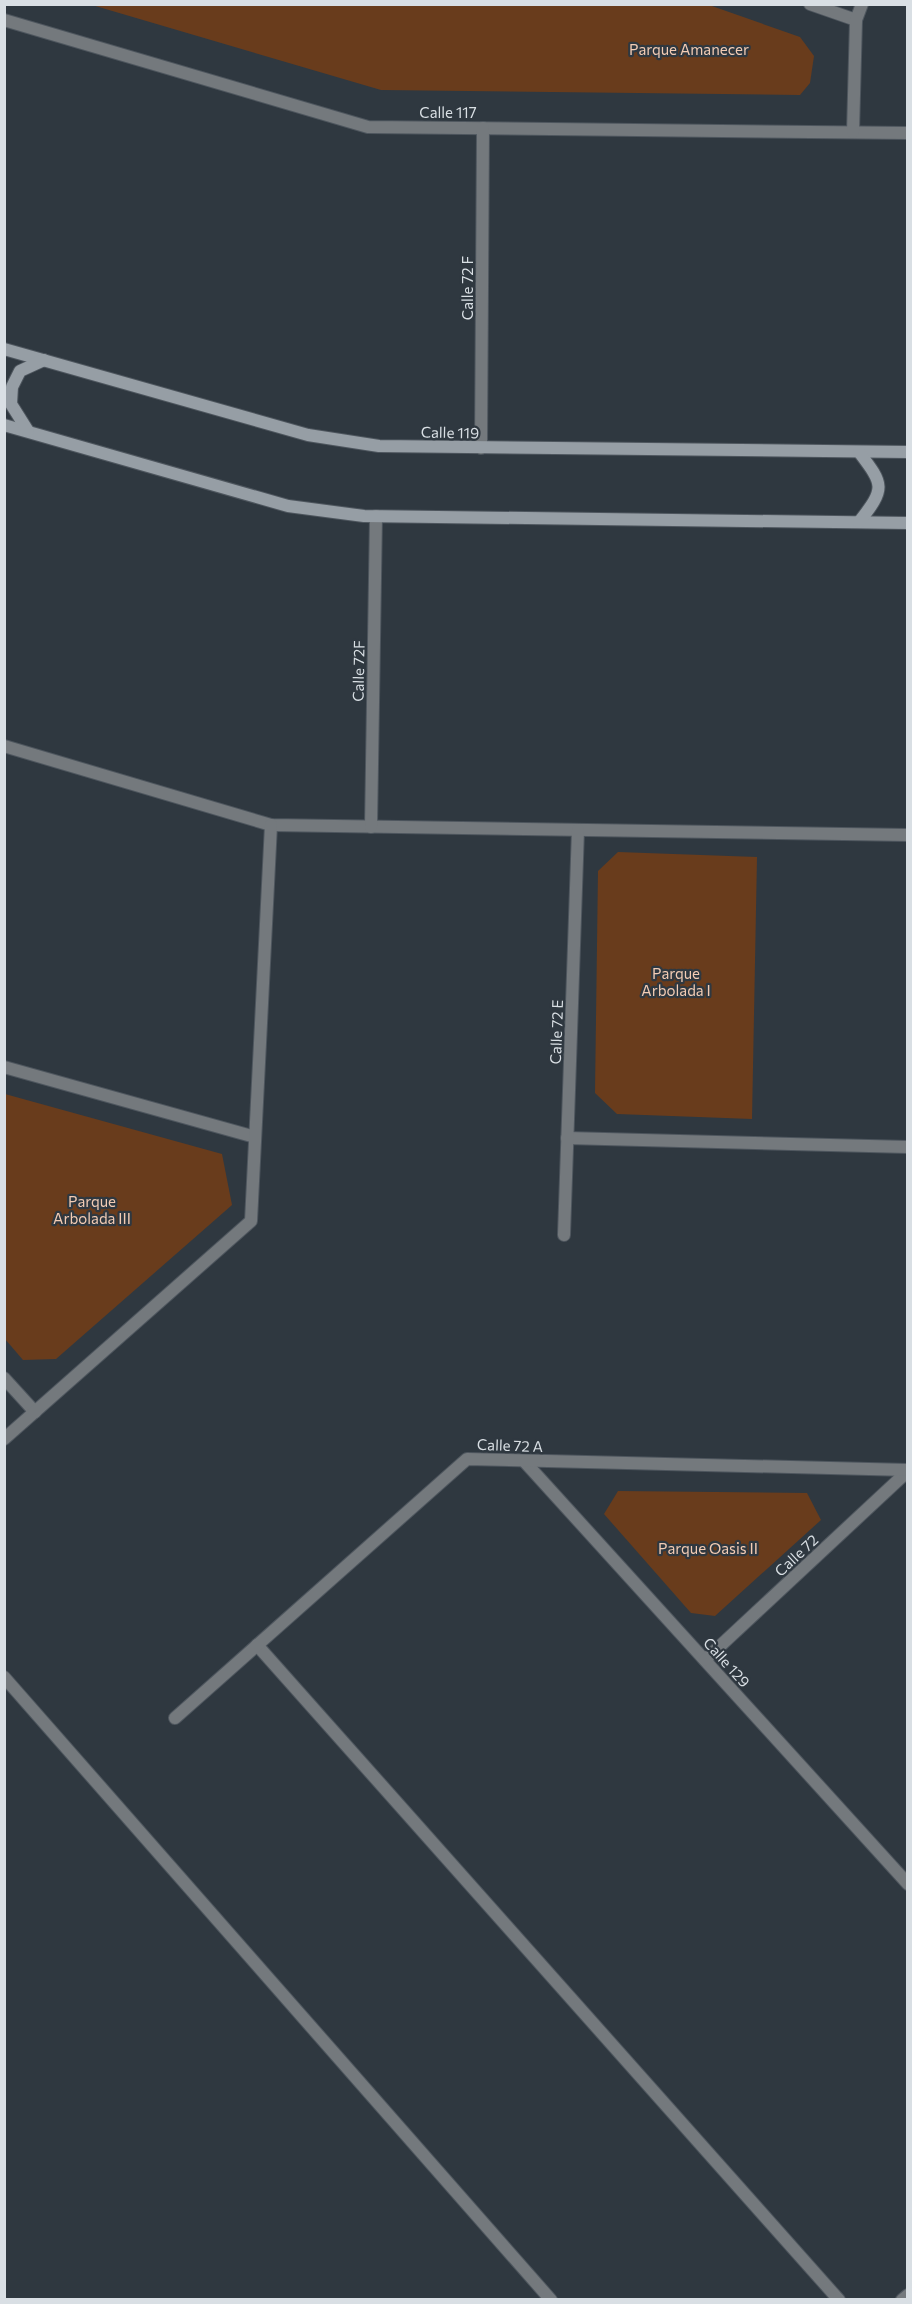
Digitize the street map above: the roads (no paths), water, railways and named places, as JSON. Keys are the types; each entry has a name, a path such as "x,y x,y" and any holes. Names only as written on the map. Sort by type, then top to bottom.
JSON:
{"street":[{"path":"810,4 856,20"},
{"path":"853,132 856,20 862,4"},
{"name":"Calle 117","path":"4,20 368,127 908,133"},
{"name":"Calle 72 F","path":"481,448 483,128"},
{"name":"Calle 119","path":"4,349 308,435 380,446 908,452"},
{"path":"28,431 11,404 12,387 20,371 44,360"},
{"path":"4,424 288,506 364,516 908,523"},
{"path":"859,452 876,476 879,488 875,502 859,522"},
{"name":"Calle 72F","path":"371,827 376,516"},
{"path":"4,746 271,825 908,836"},
{"path":"4,1439 251,1221 271,825"},
{"name":"Calle 72 E","path":"564,1235 578,830"},
{"path":"4,1067 255,1137"},
{"path":"567,1138 908,1147"},
{"path":"4,1378 35,1412"},
{"name":"Calle 72 A","path":"174,1718 467,1459 908,1471"},
{"name":"Calle 129","path":"524,1461 908,1884"},
{"name":"Calle 72","path":"705,1660 908,1471"},
{"path":"257,1645 839,2300"},
{"path":"4,1677 551,2300"},
{"path":"902,2300 908,2295"}],"park label":[{"name":"Parque Amanecer","path":"689,49"},
{"name":"Parque Arbolada I","path":"676,982"},
{"name":"Parque Arbolada III","path":"92,1210"},
{"name":"Parque Oasis II","path":"708,1548"}]}
